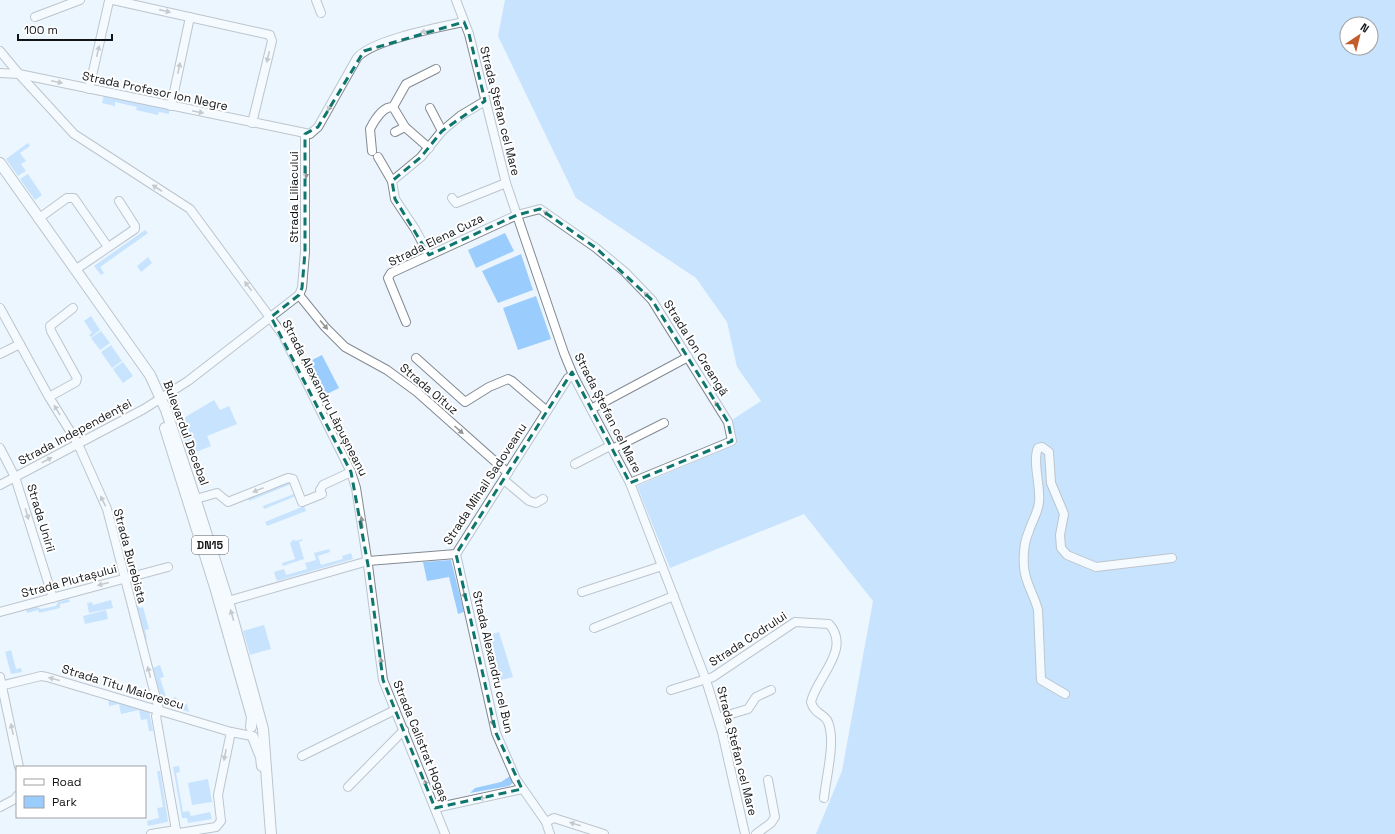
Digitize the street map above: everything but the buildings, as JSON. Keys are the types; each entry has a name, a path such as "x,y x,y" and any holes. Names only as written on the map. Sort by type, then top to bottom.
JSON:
{"main road":[{"name":"Bulevardul Decebal","path":"0,164 150,375 250,709 261,757 267,834"},
{"name":"Bulevardul Decebal","path":"0,171 158,399 196,499 228,601 255,732 266,754 271,834"}],"street":[{"path":"35,17 80,0"},
{"path":"89,89 111,0 266,33 272,38 252,123"},
{"path":"316,0 321,13"},
{"name":"Strada Ștefan cel Mare","path":"456,0 479,71 506,183 573,376 630,483 706,680 718,718 745,834"},
{"path":"171,106 190,17"},
{"name":"Strada Liliacului","path":"300,295 303,281 305,252 305,134 313,132 318,127 357,58 364,51 411,35 464,22"},
{"name":"Strada Alexandru Lăpușneanu","path":"0,51 18,74 80,139 190,209 271,318 283,335 351,472 356,488 368,561"},
{"path":"429,255 415,229 395,199 392,181 375,154 371,127 386,109 393,107 406,84 436,68"},
{"name":"Strada Profesor Ion Negre","path":"0,72 18,74 305,134"},
{"path":"392,181 421,157 442,131 460,116 485,101"},
{"path":"393,107 405,127 429,148"},
{"path":"430,108 442,131"},
{"path":"395,132 405,127"},
{"path":"452,198 456,203 506,183"},
{"path":"38,219 67,198 74,198 108,247"},
{"path":"75,270 135,229 135,226 119,201"},
{"name":"Strada Ion Creangă","path":"517,215 540,208 596,248 624,272 652,300 728,422 732,441 630,483"},
{"name":"Strada Elena Cuza","path":"406,322 388,278 391,273 517,215"},
{"path":"158,399 188,381 300,295"},
{"name":"Strada Oituz","path":"300,295 324,327 345,347 388,370 417,392 529,501 536,503 544,499"},
{"name":"Strada Burebista","path":"0,308 49,397 78,444 107,509 159,710 156,716 176,830"},
{"path":"49,397 76,382 76,378 51,331 50,326 73,308"},
{"path":"0,354 20,344"},
{"path":"591,409 688,357"},
{"path":"416,358 465,402 489,387 508,379 547,411"},
{"name":"Strada Mihail Sadoveanu","path":"228,601 368,561 456,554 568,378 573,376"},
{"name":"Strada Independenței","path":"0,485 78,444 158,399"},
{"path":"575,464 664,422"},
{"path":"1065,694 1041,680 1038,610 1036,601 1024,575 1024,544 1039,505 1040,493 1036,457 1038,448 1042,446 1049,452 1051,483 1064,514 1060,535 1061,548 1068,555 1096,567 1172,558"},
{"name":"Strada Unirii","path":"0,448 15,477 53,598"},
{"path":"196,499 217,493 228,502 288,478 293,479 302,502 322,494 320,490 323,484 351,472"},
{"name":"Strada Alexandru cel Bun","path":"456,554 496,733 516,779 546,822 550,834"},
{"name":"Strada Calistrat Hogaș","path":"368,561 383,680 445,834"},
{"path":"582,592 662,566"},
{"name":"Strada Plutașului","path":"0,612 168,567"},
{"path":"594,628 674,596"},
{"name":"Strada Codrului","path":"671,690 706,680 795,622 829,624 833,628 836,636 834,658 811,702 812,708 828,722 830,731 830,748 824,798"},
{"name":"Strada Titu Maiorescu","path":"1,683 41,676 47,677 234,733 255,732"},
{"path":"1,683 19,766"},
{"path":"718,718 748,709 756,697 772,690"},
{"path":"302,756 395,710"},
{"path":"348,787 404,730"},
{"path":"151,834 176,830 179,832 216,827 221,821 218,795 221,778 234,733"},
{"path":"756,834 771,823 775,817 768,780"},
{"path":"435,808 522,789"},
{"path":"0,807 16,798"},
{"path":"546,822 554,818 604,834"}],"highlighted area":[{"path":"464,22 469,34 485,101 442,131 421,157 392,181 395,199 429,255 517,215 540,209 596,248 652,300 728,422 732,441 630,483 572,372 456,554 496,733 522,789 435,808 383,680 368,565 351,472 271,317 299,295 302,288 305,252 305,134 318,127 364,51"}],"green space":[{"path":"505,0 1395,0 1395,834 816,834 842,771 873,601 804,514 670,568 637,486 737,444 732,420 761,401 737,367 727,322 696,278 576,198 498,36"},
{"path":"104,95 169,109 169,114 159,112 158,115 136,110 137,107 115,102 115,106 102,103"},
{"path":"28,143 30,146 20,153 26,161 21,164 26,171 18,176 6,159"},
{"path":"28,174 42,195 35,200 20,179"},
{"path":"145,230 148,233 100,267 104,273 101,275 94,266"},
{"path":"505,233 514,251 476,268 468,250"},
{"path":"521,254 533,290 498,303 482,271"},
{"path":"148,257 152,263 141,272 137,266"},
{"path":"536,296 551,339 518,350 503,308"},
{"path":"91,316 100,330 91,337 89,335 92,333 84,321"},
{"path":"101,331 110,343 100,350 91,338"},
{"path":"111,345 122,361 112,368 101,352"},
{"path":"322,355 339,388 323,396 306,363"},
{"path":"123,362 133,376 123,383 113,369"},
{"path":"214,400 220,410 229,406 237,424 207,436 211,446 189,455 179,425 187,416"},
{"path":"288,478 291,484 249,501 248,498"},
{"path":"294,494 296,496 264,509 263,506"},
{"path":"304,506 306,511 267,526 265,522"},
{"path":"294,539 295,541 303,539 299,542 304,559 283,566 282,563 295,559 290,543"},
{"path":"329,549 330,552 318,556 321,565 343,559 342,556 351,553 353,559 277,581 274,572 284,569 286,575 307,569 305,563 316,560 314,553"},
{"path":"451,560 464,612 458,614 449,577 427,581 423,562"},
{"path":"69,599 70,602 60,604 60,608 39,613 38,610 27,613 26,609 37,607 41,609 56,606 58,602"},
{"path":"111,600 113,608 89,613 87,603 92,602 93,605"},
{"path":"134,600 137,600 139,608 143,607 149,629 145,630 147,639 145,640"},
{"path":"106,610 108,619 85,624 83,616"},
{"path":"264,625 271,649 250,655 243,631"},
{"path":"499,632 513,677 493,682 482,637"},
{"path":"11,650 16,669 21,668 22,672 11,674 5,652"},
{"path":"160,665 164,677 160,678 167,700 176,697 179,706 187,704 189,712 164,704 162,701 153,668"},
{"path":"108,697 149,711 153,731 149,731 147,719 141,720 139,710 121,714 119,704 109,706"},
{"path":"179,766 180,772 176,773 183,812 189,811 191,816 210,812 212,819 188,823 187,818 182,818 173,767"},
{"path":"157,771 160,771 168,821 148,826 147,821 159,818 157,808 163,807"},
{"path":"510,776 513,783 509,786 470,793 475,788 501,782"},
{"path":"208,779 212,802 192,805 188,783"}]}
